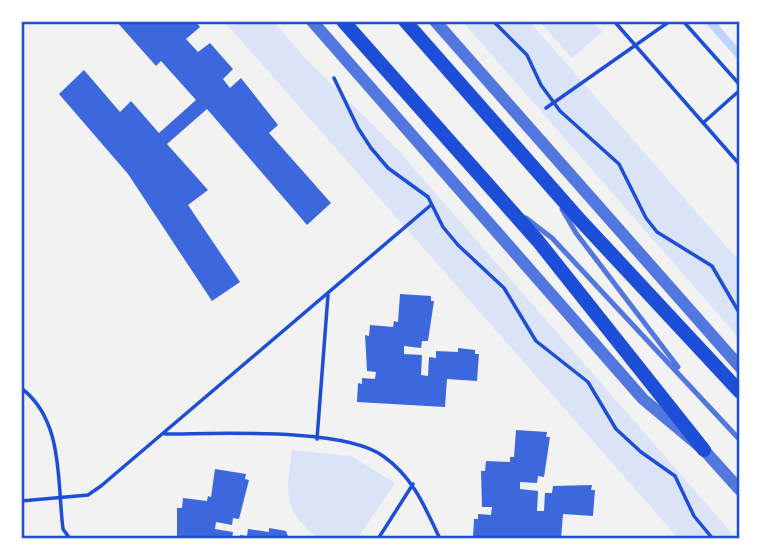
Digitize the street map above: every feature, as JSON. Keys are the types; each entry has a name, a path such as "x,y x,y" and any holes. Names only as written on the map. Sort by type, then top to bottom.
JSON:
{"main road":[{"path":"344,21 501,199 704,450"},
{"path":"405,21 550,186 740,392"}],"street":[{"path":"312,21 643,399 704,450 740,490"},
{"path":"435,21 740,367"}],"lane":[{"path":"550,186 576,233 695,389"},
{"path":"501,199 552,238 740,440"}],"path":[{"path":"493,21 527,55 553,103 619,164 646,218 657,232 712,266 740,314"},
{"path":"614,21 740,165"},
{"path":"546,108 670,21"},
{"path":"683,21 740,87 703,123"},
{"path":"334,78 371,148 388,168 428,197 443,227 466,254 504,288 536,341 588,382 611,421 633,446 676,476 694,516 712,539"},
{"path":"21,501 88,495 431,205"},
{"path":"317,439 328,293"},
{"path":"21,388 35,402 51,431 63,529 70,539"},
{"path":"163,434 348,441 381,454 413,484 440,539"},
{"path":"378,539 413,484"}],"shaded area":[{"path":"224,21 273,21 306,59 397,149 737,539 679,539"},
{"path":"462,21 529,21 740,262 740,339"},
{"path":"539,21 592,21 602,32 572,58"},
{"path":"292,450 351,456 395,483 357,539 318,539 298,518 292,509 288,490"}],"water":[{"path":"704,21 715,21 740,50 740,62"}],"building":[{"path":"116,21 195,21 200,27 186,39 198,52 210,43 233,69 223,79 230,88 241,78 278,125 269,133 331,203 307,225 207,109 167,144 208,190 188,205 240,282 212,301 128,174 59,94 84,70 120,112 131,101 159,133 196,100 161,61 156,66"},
{"path":"400,294 431,296 431,301 434,301 428,341 422,341 421,348 404,346 404,354 422,355 421,375 428,376 429,357 436,358 436,351 458,352 458,348 475,350 475,354 479,354 477,381 447,379 445,407 357,402 358,383 362,384 362,378 375,379 376,372 367,371 365,335 369,336 370,325 393,327 394,321 398,322"},
{"path":"516,430 547,432 546,437 550,437 544,477 538,476 537,483 520,482 520,489 538,491 537,511 544,511 545,493 552,493 553,486 592,485 591,490 595,490 593,516 563,514 561,539 473,537 474,519 478,519 478,514 491,515 492,507 482,507 481,471 485,471 486,461 510,462 510,457 514,457"},
{"path":"215,469 246,474 245,479 249,480 239,519 233,518 232,525 216,522 215,529 233,532 232,539 177,539 177,508 182,508 183,498 207,501 208,496 211,497"},
{"path":"269,528 286,531 289,539 239,539 240,535 247,536 248,529 269,532"}]}
